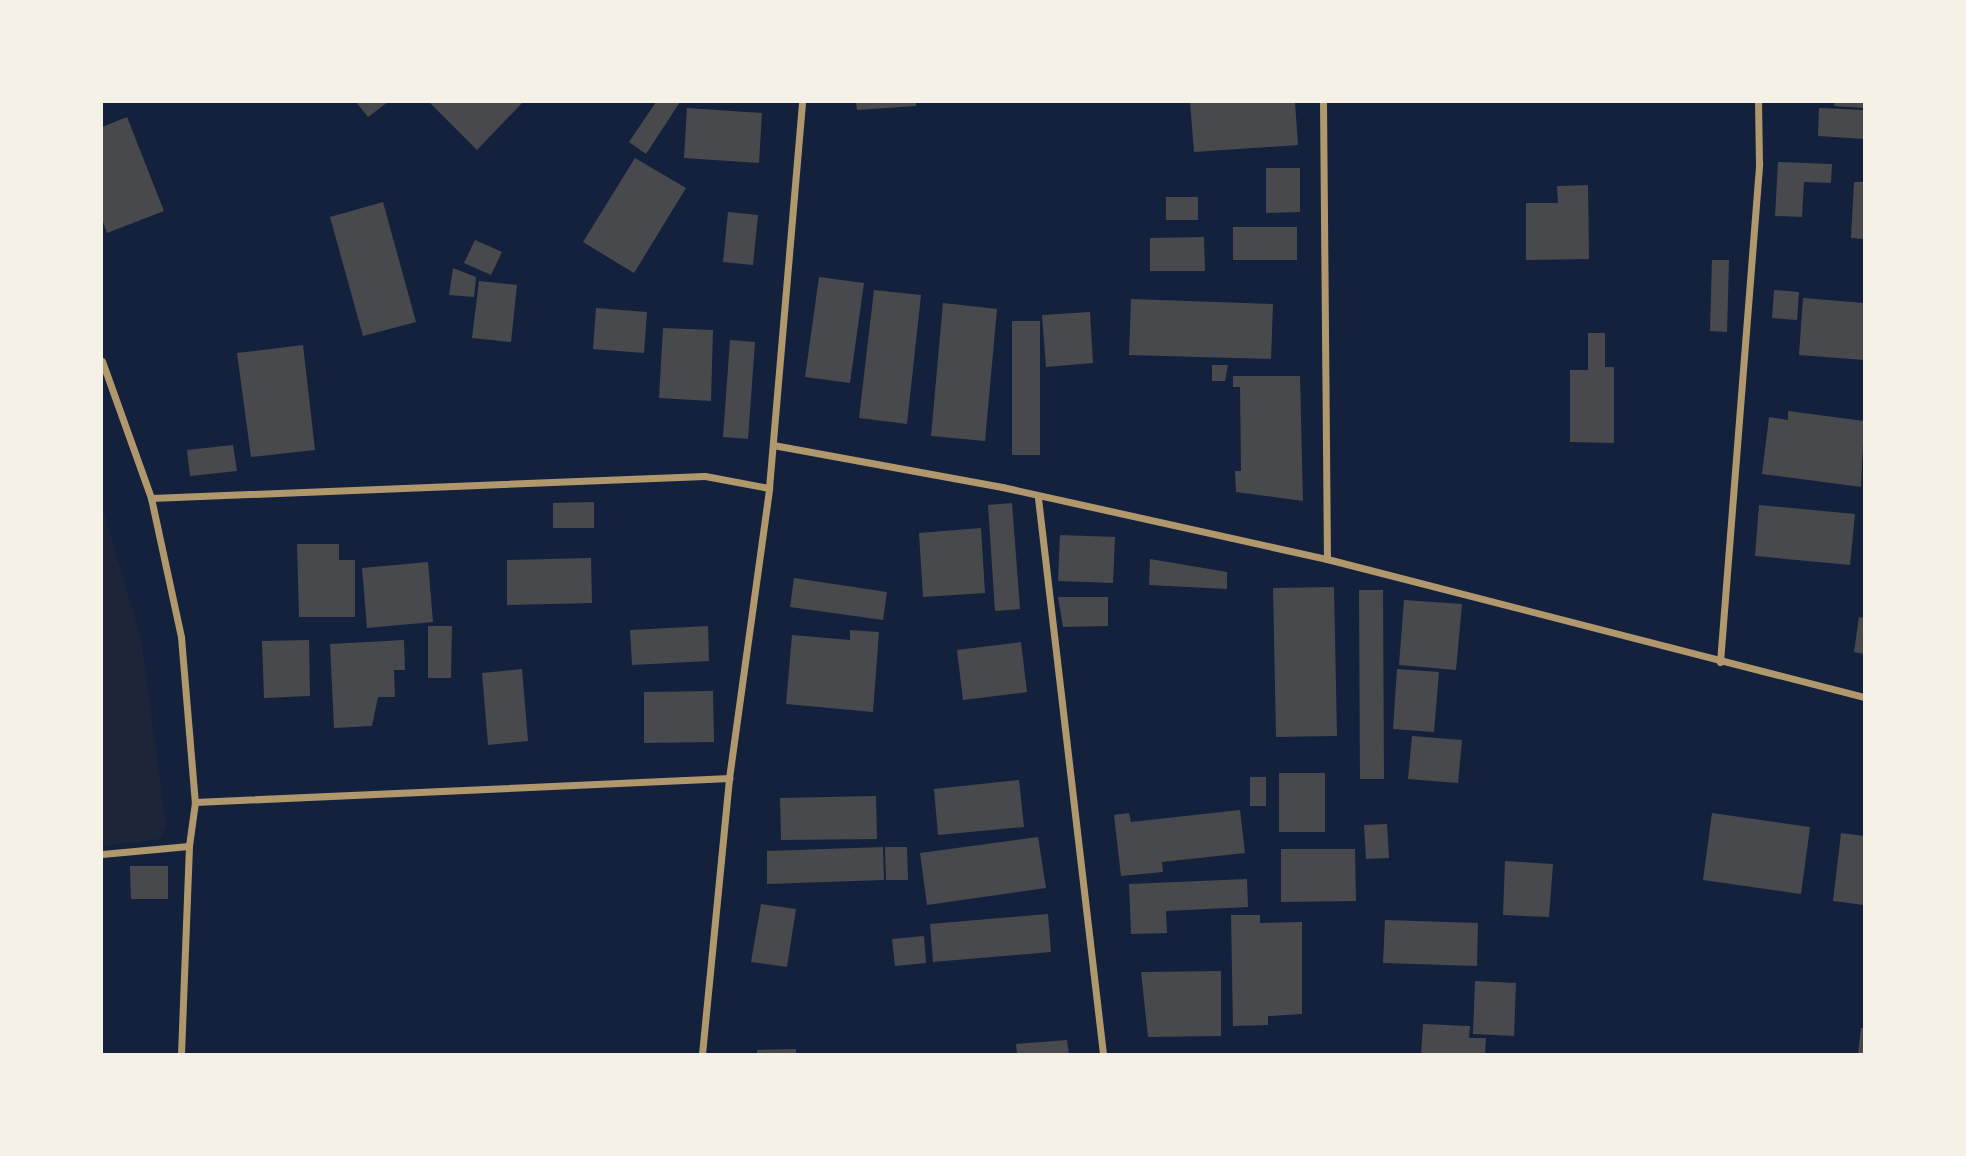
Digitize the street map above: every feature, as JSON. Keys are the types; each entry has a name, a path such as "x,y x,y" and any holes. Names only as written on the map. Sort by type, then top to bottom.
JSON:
{"street":[{"path":"702,1055 729,778 769,488 802,102"},
{"path":"1323,102 1327,559"},
{"path":"1720,662 1759,164 1758,102"},
{"path":"102,361 150,498 181,637 195,802 189,846 181,1055"},
{"path":"773,445 1002,487 1038,498 1327,559 1864,697"},
{"path":"150,498 705,476 769,488"},
{"path":"1038,498 1103,1055"},
{"path":"195,802 729,778"},
{"path":"102,855 189,846"}],"shaded area":[{"path":"102,507 141,638 166,826 160,839 102,846"}],"building":[{"path":"356,102 388,102 368,117"},
{"path":"429,102 523,102 477,150"},
{"path":"656,102 680,102 646,154 629,142"},
{"path":"856,102 916,102 916,106 857,110"},
{"path":"1190,102 1295,102 1298,145 1194,152"},
{"path":"1835,102 1864,102 1864,108 1834,106"},
{"path":"687,108 762,113 759,163 684,158"},
{"path":"1819,108 1864,110 1864,139 1818,136"},
{"path":"127,117 164,211 107,233 102,219 102,127"},
{"path":"635,158 686,188 634,273 583,242"},
{"path":"1778,162 1832,164 1831,183 1804,182 1802,217 1775,216"},
{"path":"1266,168 1300,168 1300,212 1266,213"},
{"path":"1854,182 1864,182 1864,239 1851,238"},
{"path":"1588,185 1589,259 1526,260 1526,203 1558,203 1557,186"},
{"path":"1166,197 1198,197 1198,220 1166,220"},
{"path":"383,202 416,322 363,336 330,217"},
{"path":"728,212 758,215 753,265 723,262"},
{"path":"1233,227 1297,227 1297,260 1233,260"},
{"path":"1204,237 1205,271 1150,271 1150,238"},
{"path":"475,240 502,252 491,275 464,263"},
{"path":"1712,260 1729,260 1727,332 1710,331"},
{"path":"453,268 476,277 474,297 449,295"},
{"path":"819,277 864,283 850,383 805,377"},
{"path":"479,281 517,285 511,342 472,338"},
{"path":"874,290 921,295 907,424 859,418"},
{"path":"1774,290 1799,292 1797,320 1772,318"},
{"path":"1803,298 1864,303 1864,360 1799,355"},
{"path":"1131,299 1273,304 1271,359 1129,355"},
{"path":"943,303 997,309 985,441 931,436"},
{"path":"596,308 647,312 644,353 593,349"},
{"path":"1090,312 1093,363 1046,367 1042,315"},
{"path":"1012,321 1040,321 1040,455 1012,455"},
{"path":"663,328 713,330 711,401 659,398"},
{"path":"1588,333 1605,333 1605,367 1614,367 1614,443 1570,442 1570,370 1588,370"},
{"path":"730,340 755,342 748,439 723,437"},
{"path":"303,345 315,450 251,457 237,353"},
{"path":"1212,365 1228,365 1225,381 1212,381"},
{"path":"1233,376 1300,376 1303,501 1236,492 1235,471 1241,471 1240,387 1233,387"},
{"path":"1788,411 1864,421 1861,487 1762,474 1769,417 1788,420"},
{"path":"233,445 237,471 190,476 187,450"},
{"path":"594,502 594,528 553,528 553,503"},
{"path":"1012,503 1020,609 995,611 988,505"},
{"path":"1759,505 1855,514 1850,565 1755,556"},
{"path":"981,528 985,593 923,597 919,533"},
{"path":"1060,535 1115,537 1113,583 1058,581"},
{"path":"297,544 339,544 339,560 355,560 355,617 299,617"},
{"path":"591,558 592,603 507,605 507,560"},
{"path":"1150,559 1227,572 1227,589 1149,585"},
{"path":"428,562 433,622 367,628 362,568"},
{"path":"794,578 887,592 883,620 790,607"},
{"path":"1334,587 1337,736 1276,737 1273,588"},
{"path":"1359,590 1383,590 1384,779 1360,779"},
{"path":"1058,597 1108,597 1108,626 1063,627"},
{"path":"1404,600 1462,604 1456,670 1399,665"},
{"path":"1859,617 1864,618 1864,654 1854,652"},
{"path":"428,626 452,626 451,678 428,678"},
{"path":"708,626 709,661 632,665 630,630"},
{"path":"850,630 879,632 873,712 786,704 792,635 850,640"},
{"path":"309,640 310,696 264,698 262,641"},
{"path":"404,640 405,670 394,670 395,697 378,697 372,726 334,728 330,644"},
{"path":"1021,642 1027,692 963,700 957,650"},
{"path":"522,669 528,741 488,745 482,673"},
{"path":"1397,669 1439,672 1434,732 1393,729"},
{"path":"713,691 714,742 644,743 644,692"},
{"path":"1412,736 1462,740 1458,783 1408,779"},
{"path":"1279,773 1325,773 1325,832 1279,832"},
{"path":"1250,777 1266,777 1266,806 1250,806"},
{"path":"1019,780 1024,827 938,835 934,789"},
{"path":"876,796 877,839 781,840 780,798"},
{"path":"1240,810 1245,853 1162,862 1163,872 1121,876 1114,815 1129,813 1131,822"},
{"path":"1712,813 1810,827 1801,894 1703,880"},
{"path":"1387,824 1389,858 1366,859 1364,825"},
{"path":"1841,833 1864,836 1864,905 1833,901"},
{"path":"1038,837 1046,888 927,905 920,853"},
{"path":"883,847 884,880 767,884 767,851"},
{"path":"885,847 907,847 908,880 886,880"},
{"path":"1281,849 1355,849 1356,901 1281,902"},
{"path":"1505,861 1553,864 1549,917 1503,915"},
{"path":"130,866 168,866 168,899 131,899"},
{"path":"1247,879 1248,907 1166,911 1167,933 1131,934 1129,884"},
{"path":"761,904 796,909 787,967 751,962"},
{"path":"1048,914 1051,952 933,962 930,924"},
{"path":"1231,915 1260,915 1260,923 1302,922 1302,1014 1268,1016 1268,1025 1233,1026"},
{"path":"1385,920 1478,923 1477,966 1383,963"},
{"path":"924,936 926,963 895,966 892,939"},
{"path":"1221,971 1221,1036 1148,1037 1141,972"},
{"path":"1475,981 1516,983 1514,1036 1473,1034"},
{"path":"1423,1024 1470,1026 1469,1038 1486,1038 1485,1054 1421,1054"},
{"path":"1861,1028 1864,1028 1864,1054 1858,1054"},
{"path":"1067,1040 1069,1054 1017,1054 1016,1044"},
{"path":"796,1049 796,1054 757,1054 757,1050"}]}
